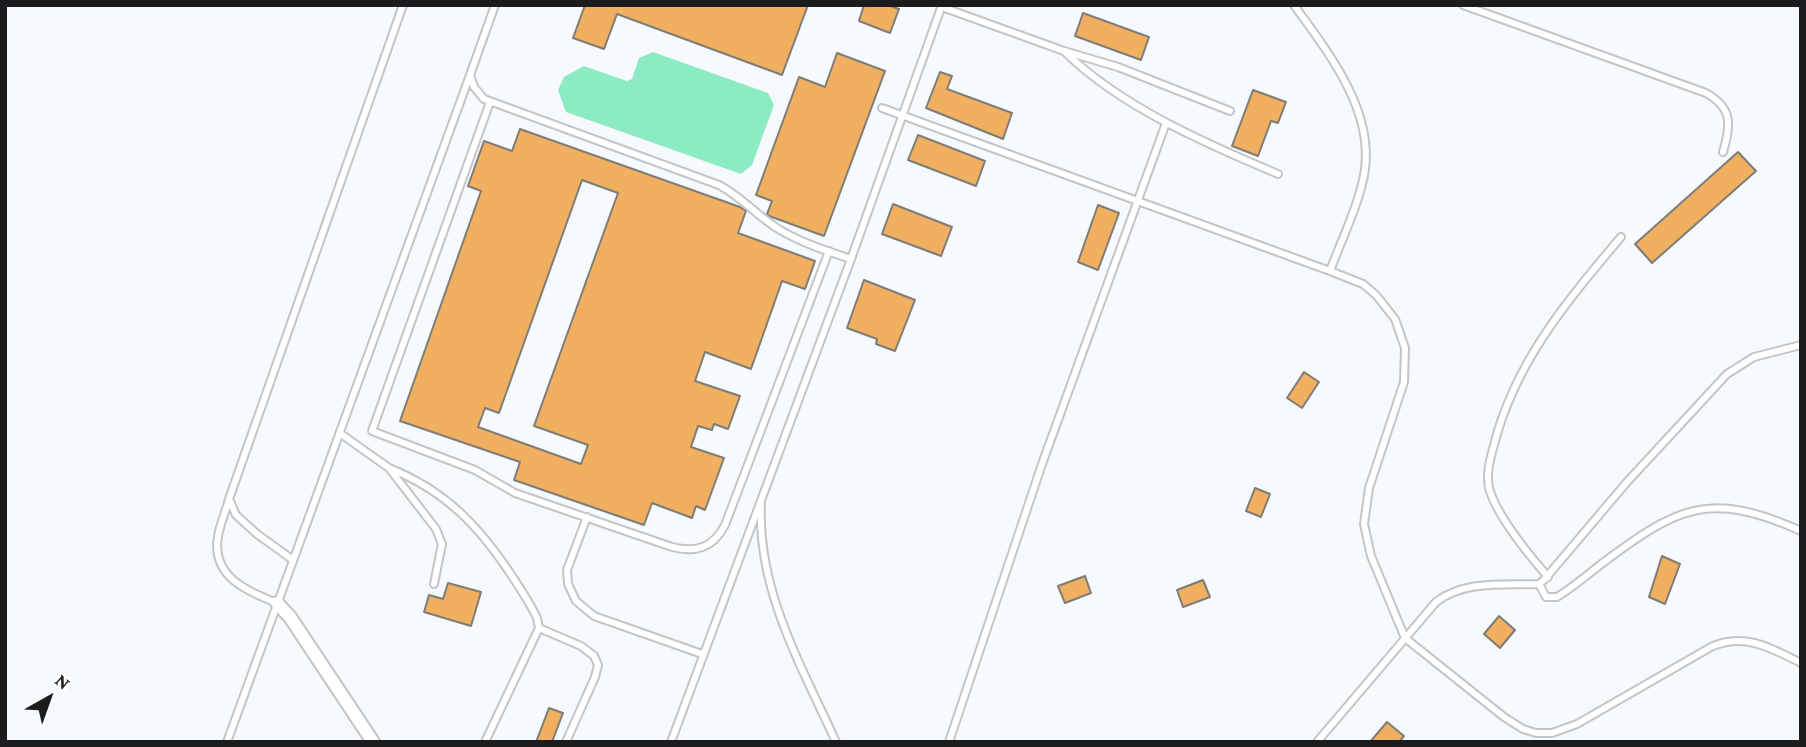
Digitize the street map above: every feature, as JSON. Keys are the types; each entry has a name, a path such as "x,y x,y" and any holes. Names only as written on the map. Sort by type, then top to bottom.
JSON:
{"street":[{"path":"277,603 290,617 373,742"}],"lane":[{"path":"277,603 249,592 230,580 219,559 218,537 403,5"},
{"path":"227,742 495,5"},
{"path":"1294,5 1341,76 1358,115 1365,140 1363,177 1330,271"},
{"path":"1464,5 1706,93 1720,103 1727,116 1728,130 1723,152"},
{"path":"671,742 942,6 1064,51 1129,71 1230,111"},
{"path":"1064,51 1102,83 1166,122 1204,142 1278,174"},
{"path":"470,75 477,91 490,102 719,185 736,194 780,230 851,259"},
{"path":"490,102 373,431 475,470 509,490 681,549 699,549 716,539 725,525 828,251"},
{"path":"882,108 1330,271 1363,284 1376,295 1395,319 1405,348 1404,382 1370,488 1364,524 1371,556 1405,638 1511,722 1523,729 1544,734 1561,731 1723,642 1741,640 1756,643 1801,663"},
{"path":"949,742 1042,464 1139,203 1166,122"},
{"path":"1548,577 1525,550 1495,502 1489,486 1490,463 1504,413 1535,348 1559,312 1621,237"},
{"path":"1317,742 1436,602 1453,591 1473,586 1539,584 1548,577 1627,482 1727,374 1755,357 1801,345"},
{"path":"341,434 390,468 428,486 471,522 496,552 529,602 539,628 581,646 594,656 598,665 595,677 566,742"},
{"path":"390,468 440,536 442,544 434,584"},
{"path":"761,494 762,547 777,612 836,742"},
{"path":"229,499 236,515 293,560"},
{"path":"1539,584 1546,597 1557,597 1649,529 1671,518 1699,510 1744,510 1772,518 1801,531"},
{"path":"587,517 567,570 568,584 576,601 594,616 702,654"},
{"path":"485,742 539,628"}],"green space":[{"path":"653,52 768,93 774,105 752,165 741,174 566,112 558,90 564,77 584,66 627,81 632,79 639,58"}],"building":[{"path":"585,5 808,5 782,75 617,14 604,49 573,38"},
{"path":"864,5 888,5 899,9 890,33 859,21"},
{"path":"1083,13 1149,37 1141,60 1075,36"},
{"path":"837,53 885,71 824,236 769,216 767,214 772,201 756,195 799,77 825,87"},
{"path":"940,72 952,76 947,89 1012,113 1003,139 926,108"},
{"path":"1253,90 1286,102 1278,123 1271,121 1258,156 1232,146"},
{"path":"520,129 740,207 746,211 738,233 815,261 805,289 782,281 751,369 705,352 695,381 740,396 728,429 714,424 712,430 698,426 691,447 724,458 705,510 696,506 692,518 652,503 644,525 514,480 520,462 400,421 481,191 468,186 484,141 512,151","holes":["582,180 618,193 534,426 588,445 581,464 478,427 485,408 499,413"]},
{"path":"918,135 985,161 976,186 908,160"},
{"path":"1738,152 1756,171 1652,263 1635,244"},
{"path":"893,204 952,227 941,256 882,234"},
{"path":"1098,205 1119,213 1098,270 1078,262"},
{"path":"864,280 915,300 895,351 876,344 877,339 847,328"},
{"path":"1304,372 1319,382 1302,408 1287,398"},
{"path":"1255,488 1270,494 1261,517 1246,511"},
{"path":"1662,556 1680,564 1665,604 1649,597"},
{"path":"1085,576 1091,593 1065,603 1058,586"},
{"path":"1203,580 1210,597 1183,607 1177,590"},
{"path":"448,583 481,592 471,626 424,612 429,595 443,599"},
{"path":"1499,616 1515,630 1500,648 1484,634"},
{"path":"549,708 563,713 552,742 536,742"},
{"path":"1387,722 1404,736 1399,742 1370,742"}]}
